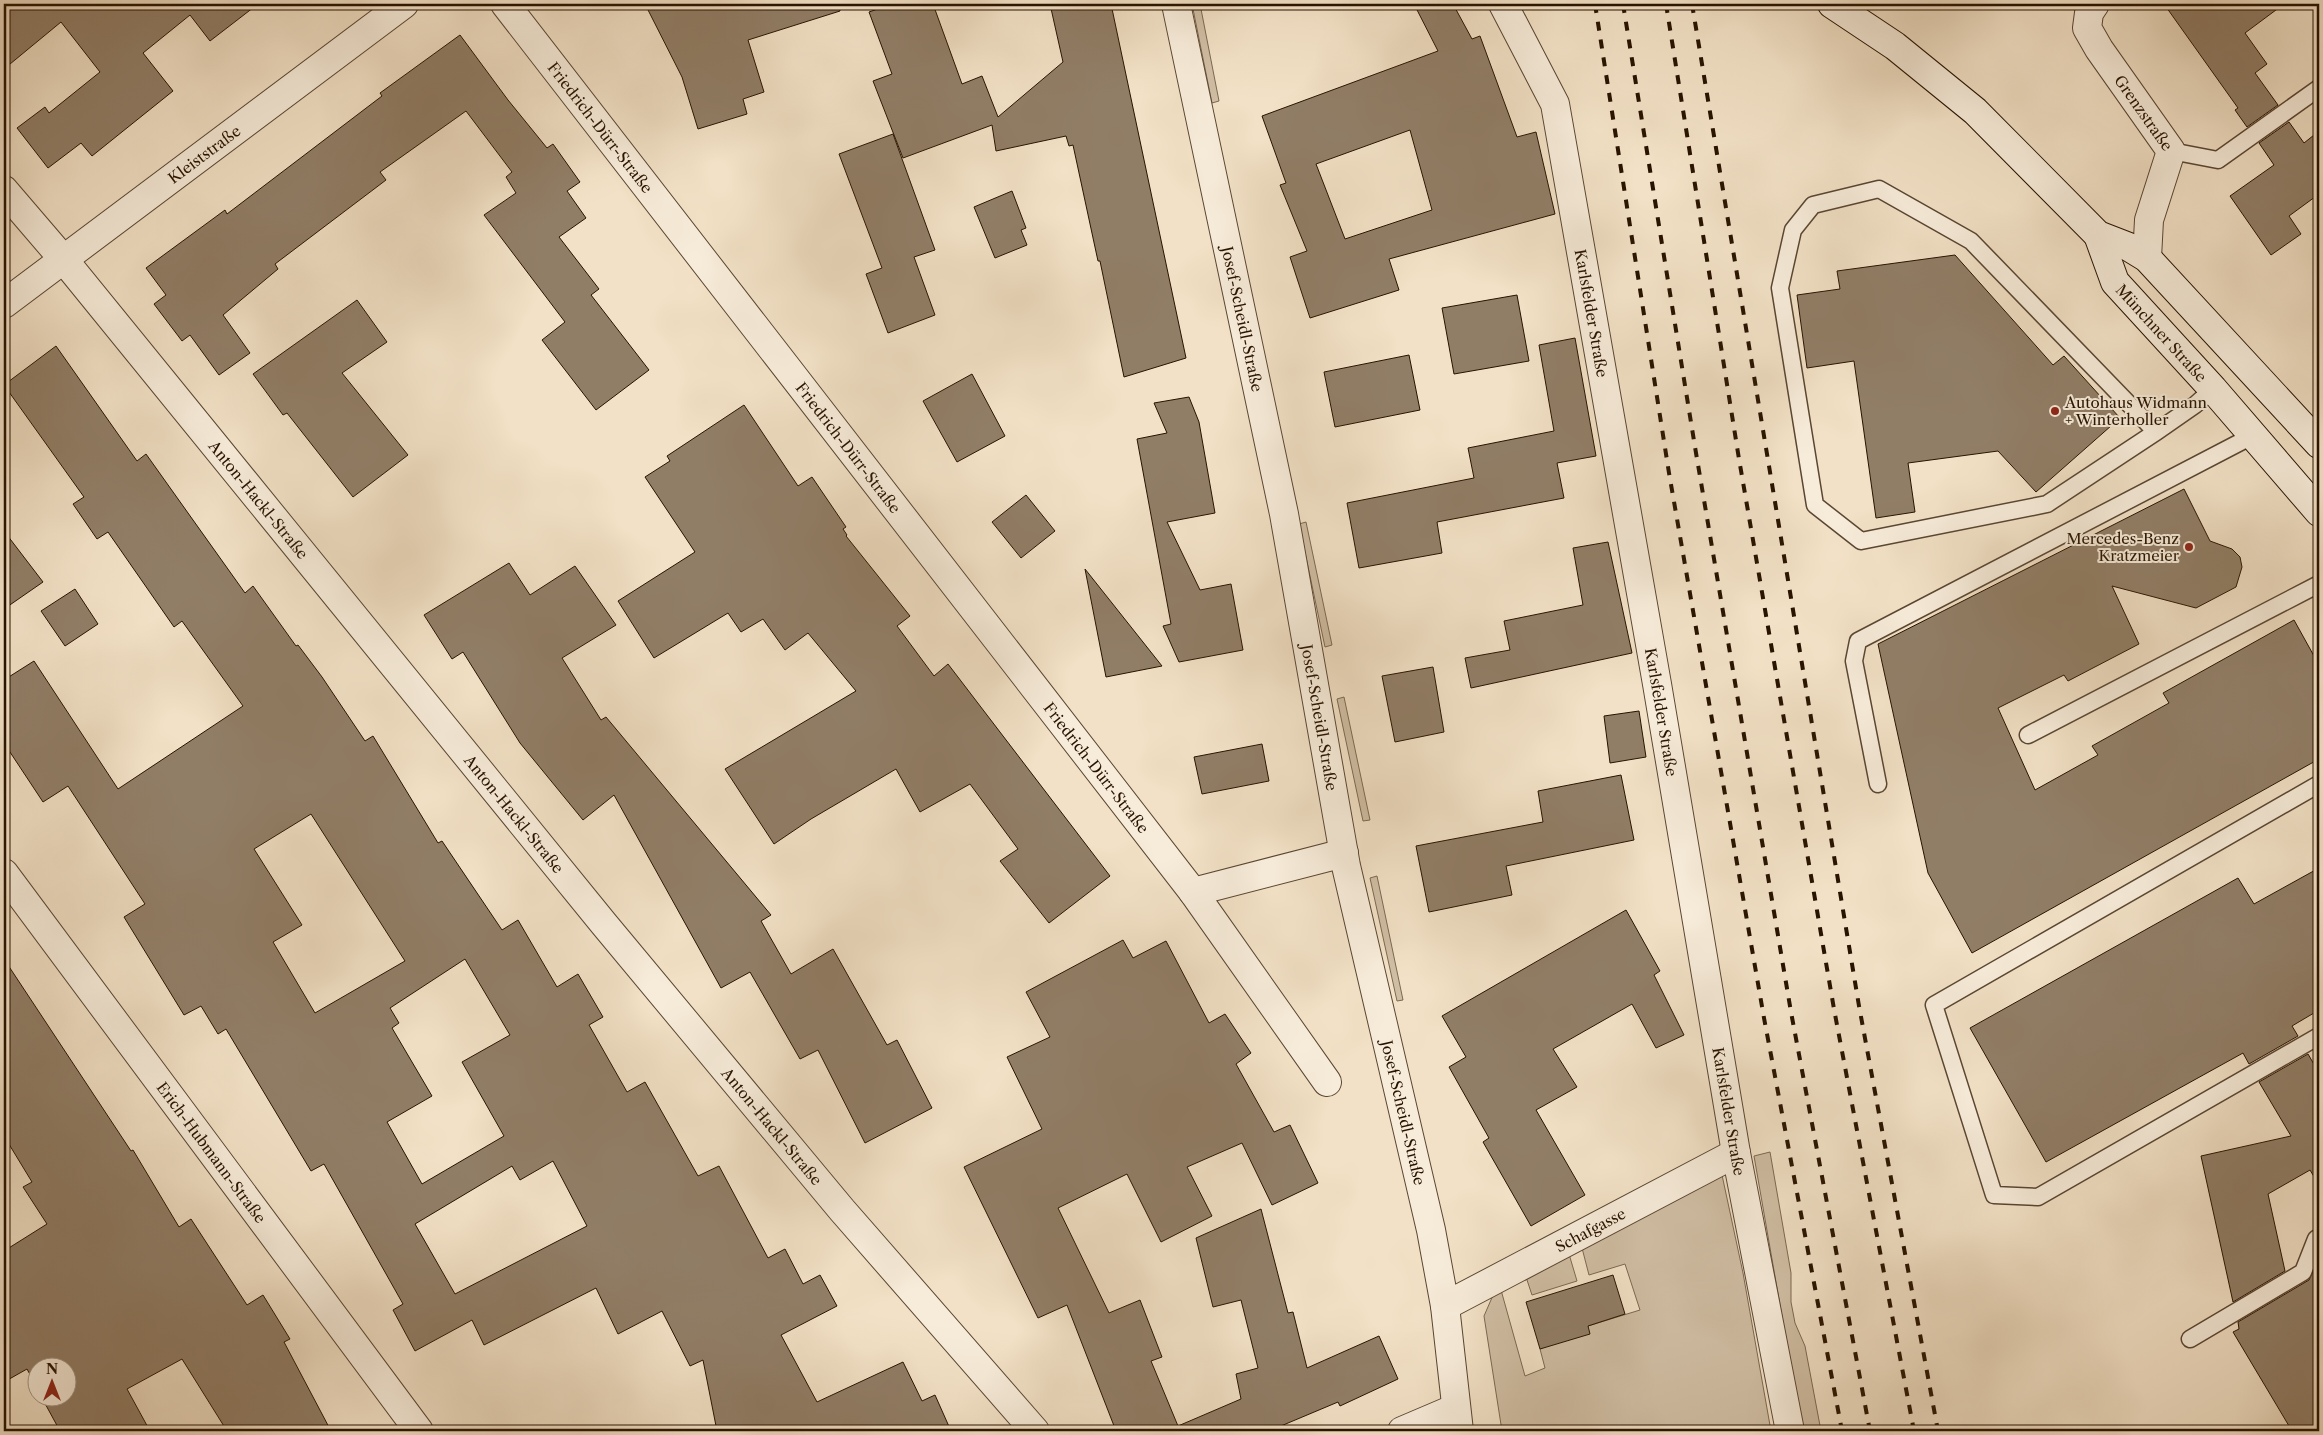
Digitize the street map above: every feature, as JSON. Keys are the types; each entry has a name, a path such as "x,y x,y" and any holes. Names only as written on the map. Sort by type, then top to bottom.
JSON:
{"street":[{"name":"Kleiststraße","path":"4,304 404,4"},
{"name":"Friedrich-Dürr-Straße","path":"505,4 1193,892 1327,1082"},
{"name":"Josef-Scheidl-Straße","path":"1176,4 1284,514 1344,853 1430,1230 1445,1306 1457,1420"},
{"name":"Karlsfelder Straße","path":"1503,4 1555,104 1657,684 1736,1153 1790,1431"},
{"name":"Münchner Straße","path":"1832,4 1895,46 1975,111 2098,235 2129,247 2147,258 2319,444"},
{"name":"Grenzstraße","path":"2087,7 2087,28 2099,49 2170,151 2149,220 2147,258"},
{"name":"Anton-Hackl-Straße","path":"4,190 64,260 604,924 842,1210 1035,1431"},
{"name":"Münchner Straße","path":"2098,235 2115,282 2254,435 2319,512"},
{"path":"1193,892 1344,853"},
{"name":"Erich-Hubmann-Straße","path":"4,873 419,1431"},
{"name":"Schafgasse","path":"1445,1306 1736,1153"},
{"path":"1402,1431 1457,1420"}],"lane":[{"path":"2170,151 2218,160 2319,88"},
{"path":"2156,432 1971,242 1879,189 1813,205 1793,230 1780,288 1815,505 1861,541 2046,504 2156,432 2195,405 2213,389"},
{"path":"1878,784 1854,661 1858,641 2254,435"},
{"path":"2028,735 2319,584"},
{"path":"2319,784 1934,1005 1994,1195 2038,1197 2319,1036"},
{"path":"2190,1340 2303,1272 2316,1239 2319,1237"}],"shaded area":[{"path":"1192,4 1200,4 1219,101 1212,103"},
{"path":"1306,522 1332,645 1325,647 1299,524"},
{"path":"1344,697 1370,820 1363,821 1337,699"},
{"path":"1377,876 1403,1000 1397,1001 1370,878"},
{"path":"1770,1152 1791,1273 1791,1302 1795,1323 1805,1346 1821,1431 1802,1431 1754,1156"},
{"path":"1722,1175 1743,1273 1771,1431 1502,1431 1484,1316 1494,1293 1501,1290 1525,1376 1545,1368 1540,1349 1588,1326 1640,1310 1625,1264 1589,1275 1582,1248"},
{"path":"1569,1254 1577,1281 1532,1295 1526,1277"}],"building":[{"path":"4,4 258,4 210,41 190,15 143,53 173,91 92,156 81,143 48,168 17,128 45,107 49,113 100,72 61,22 4,69"},
{"path":"645,4 839,4 840,11 748,40 764,92 743,99 747,114 698,129 682,77"},
{"path":"892,4 933,4 962,84 982,76 998,117 1063,62 1050,4 1111,4 1186,358 1124,377 1073,145 1069,146 1066,136 996,151 992,125 903,158 873,81 892,74 869,12"},
{"path":"1414,4 1453,4 1472,39 1480,36 1517,137 1536,132 1555,214 1389,259 1399,290 1310,318 1290,257 1307,251 1280,185 1286,183 1262,116 1438,51","holes":["1410,130 1432,210 1345,239 1316,164"]},
{"path":"2164,4 2284,4 2245,33 2267,64 2255,73 2278,105 2247,127 2235,110 2238,108"},
{"path":"460,35 508,100 547,148 553,144 580,182 567,191 586,218 559,237 599,289 591,295 649,370 596,410 542,340 565,322 484,215 516,193 506,177 512,172 466,111 380,172 386,180 275,264 278,269 223,315 250,353 219,375 190,335 182,341 154,304 166,295 146,268 225,210 227,214 382,96 380,93"},
{"path":"2289,122 2304,143 2319,131 2319,194 2289,216 2301,234 2271,255 2230,196 2274,165 2259,143"},
{"path":"893,134 935,250 914,257 935,315 888,333 866,274 882,268 839,154"},
{"path":"1012,191 1026,228 1021,230 1027,245 995,258 974,207"},
{"path":"1955,255 2053,365 2064,356 2120,418 2036,492 1998,451 1908,463 1915,512 1876,518 1854,361 1807,368 1797,295 1840,289 1837,271"},
{"path":"1517,295 1529,361 1454,374 1442,308"},
{"path":"357,300 387,342 342,373 408,455 353,497 287,413 283,415 253,374"},
{"path":"1575,338 1596,456 1557,463 1564,498 1437,522 1442,553 1359,568 1347,503 1474,478 1468,448 1554,431 1539,345"},
{"path":"56,346 137,461 146,454 245,593 253,586 296,646 298,645 322,677 365,741 373,736 438,843 442,841 502,930 518,920 557,987 578,974 603,1017 589,1025 627,1092 645,1082 698,1176 719,1166 768,1258 785,1249 803,1284 820,1275 837,1306 781,1335 817,1402 903,1362 922,1401 935,1395 951,1431 717,1431 703,1360 690,1366 662,1311 618,1334 596,1288 484,1345 472,1320 415,1351 393,1310 403,1304 324,1164 311,1171 226,1029 218,1034 201,1006 184,1015 124,917 145,904 68,786 43,802 4,743 4,680 34,661 118,789 243,706 182,621 174,627 108,532 97,539 73,504 84,497 4,385","holes":["311,814 405,961 315,1013 273,942 302,925 254,849","465,959 510,1035 462,1062 504,1136 422,1184 387,1122 432,1096 392,1028 399,1023 390,1008","553,1161 587,1226 455,1294 415,1224 512,1166 520,1180"]},
{"path":"1409,355 1420,410 1335,427 1324,372"},
{"path":"972,374 1005,436 957,462 923,401"},
{"path":"1189,397 1199,422 1215,513 1167,522 1200,590 1231,584 1243,650 1179,662 1163,626 1171,624 1137,439 1167,433 1154,403"},
{"path":"744,405 798,486 812,477 846,527 843,529 846,536 910,616 897,626 934,676 948,664 1110,876 1049,923 1000,861 1018,849 970,784 920,812 896,769 811,819 774,844 725,769 856,691 808,633 785,650 763,619 741,632 728,613 654,658 618,601 695,552 645,477 670,461 667,456"},
{"path":"2184,489 2210,541 2232,549 2240,557 2242,567 2236,587 2196,608 2112,586 2139,644 2068,681 2064,675 1998,708 2035,790 2098,755 2092,746 2169,703 2163,693 2294,620 2319,665 2319,759 1972,953 1928,873 1878,644"},
{"path":"1026,495 1055,531 1021,558 992,522"},
{"path":"4,531 43,582 4,609"},
{"path":"1608,542 1632,653 1471,688 1465,658 1510,650 1504,621 1583,605 1573,548"},
{"path":"509,563 530,595 575,566 616,625 562,658 601,720 606,717 771,915 761,921 791,974 833,949 887,1045 897,1040 932,1108 865,1143 818,1050 800,1059 750,972 721,988 614,795 583,820 520,743 463,652 452,659 424,615"},
{"path":"1085,569 1162,666 1106,677"},
{"path":"75,589 98,624 65,646 41,611"},
{"path":"1433,667 1444,732 1395,742 1382,676"},
{"path":"1639,711 1646,757 1610,763 1604,716"},
{"path":"1262,744 1269,781 1202,794 1194,757"},
{"path":"1621,775 1634,840 1506,866 1512,895 1429,912 1416,846 1543,822 1538,791"},
{"path":"2319,868 2319,1010 2292,1026 2298,1036 2249,1064 2243,1053 2046,1162 1970,1028 2238,878 2254,904"},
{"path":"1626,910 1660,971 1654,975 1684,1035 1656,1048 1632,1004 1553,1049 1577,1087 1536,1110 1585,1195 1531,1226 1483,1142 1489,1138 1449,1067 1466,1057 1442,1016"},
{"path":"1123,940 1133,958 1166,941 1209,1023 1225,1014 1251,1053 1236,1064 1274,1132 1290,1125 1318,1183 1272,1205 1242,1143 1187,1167 1212,1216 1161,1242 1127,1174 1058,1208 1109,1313 1140,1300 1162,1357 1151,1361 1178,1426 1241,1399 1236,1374 1258,1368 1241,1300 1213,1307 1196,1238 1261,1209 1288,1313 1293,1312 1307,1368 1379,1336 1398,1379 1340,1406 1338,1402 1269,1431 1116,1431 1067,1305 1038,1318 964,1167 1042,1129 1007,1057 1050,1037 1026,992"},
{"path":"4,959 131,1151 133,1150 179,1227 191,1219 247,1305 263,1295 290,1339 284,1342 331,1431 227,1431 182,1359 127,1389 150,1431 60,1431 47,1408 78,1408 78,1358 28,1358 28,1371 27,1369 4,1382 4,1251 47,1224 23,1187 32,1182 4,1136"},
{"path":"2308,1054 2319,1073 2319,1185 2310,1170 2268,1194 2285,1271 2233,1302 2201,1156 2291,1136 2259,1082"},
{"path":"2319,1258 2319,1431 2292,1431 2233,1332 2239,1329 2238,1322 2309,1280"},
{"path":"1613,1275 1625,1314 1588,1326 1590,1334 1540,1349 1526,1302"}],"railway":[{"path":"1595,4 1669,473 1764,1018 1842,1431"},
{"path":"1623,4 1695,447 1791,1012 1870,1431"},
{"path":"1666,4 1739,459 1834,1009 1914,1431"},
{"path":"1692,4 1859,1006 1938,1431"}],"place":[{"name":"Autohaus Widmann + Winterholler","path":"2055,411"},
{"name":"Mercedes-Benz Kratzmeier","path":"2189,547"}]}
